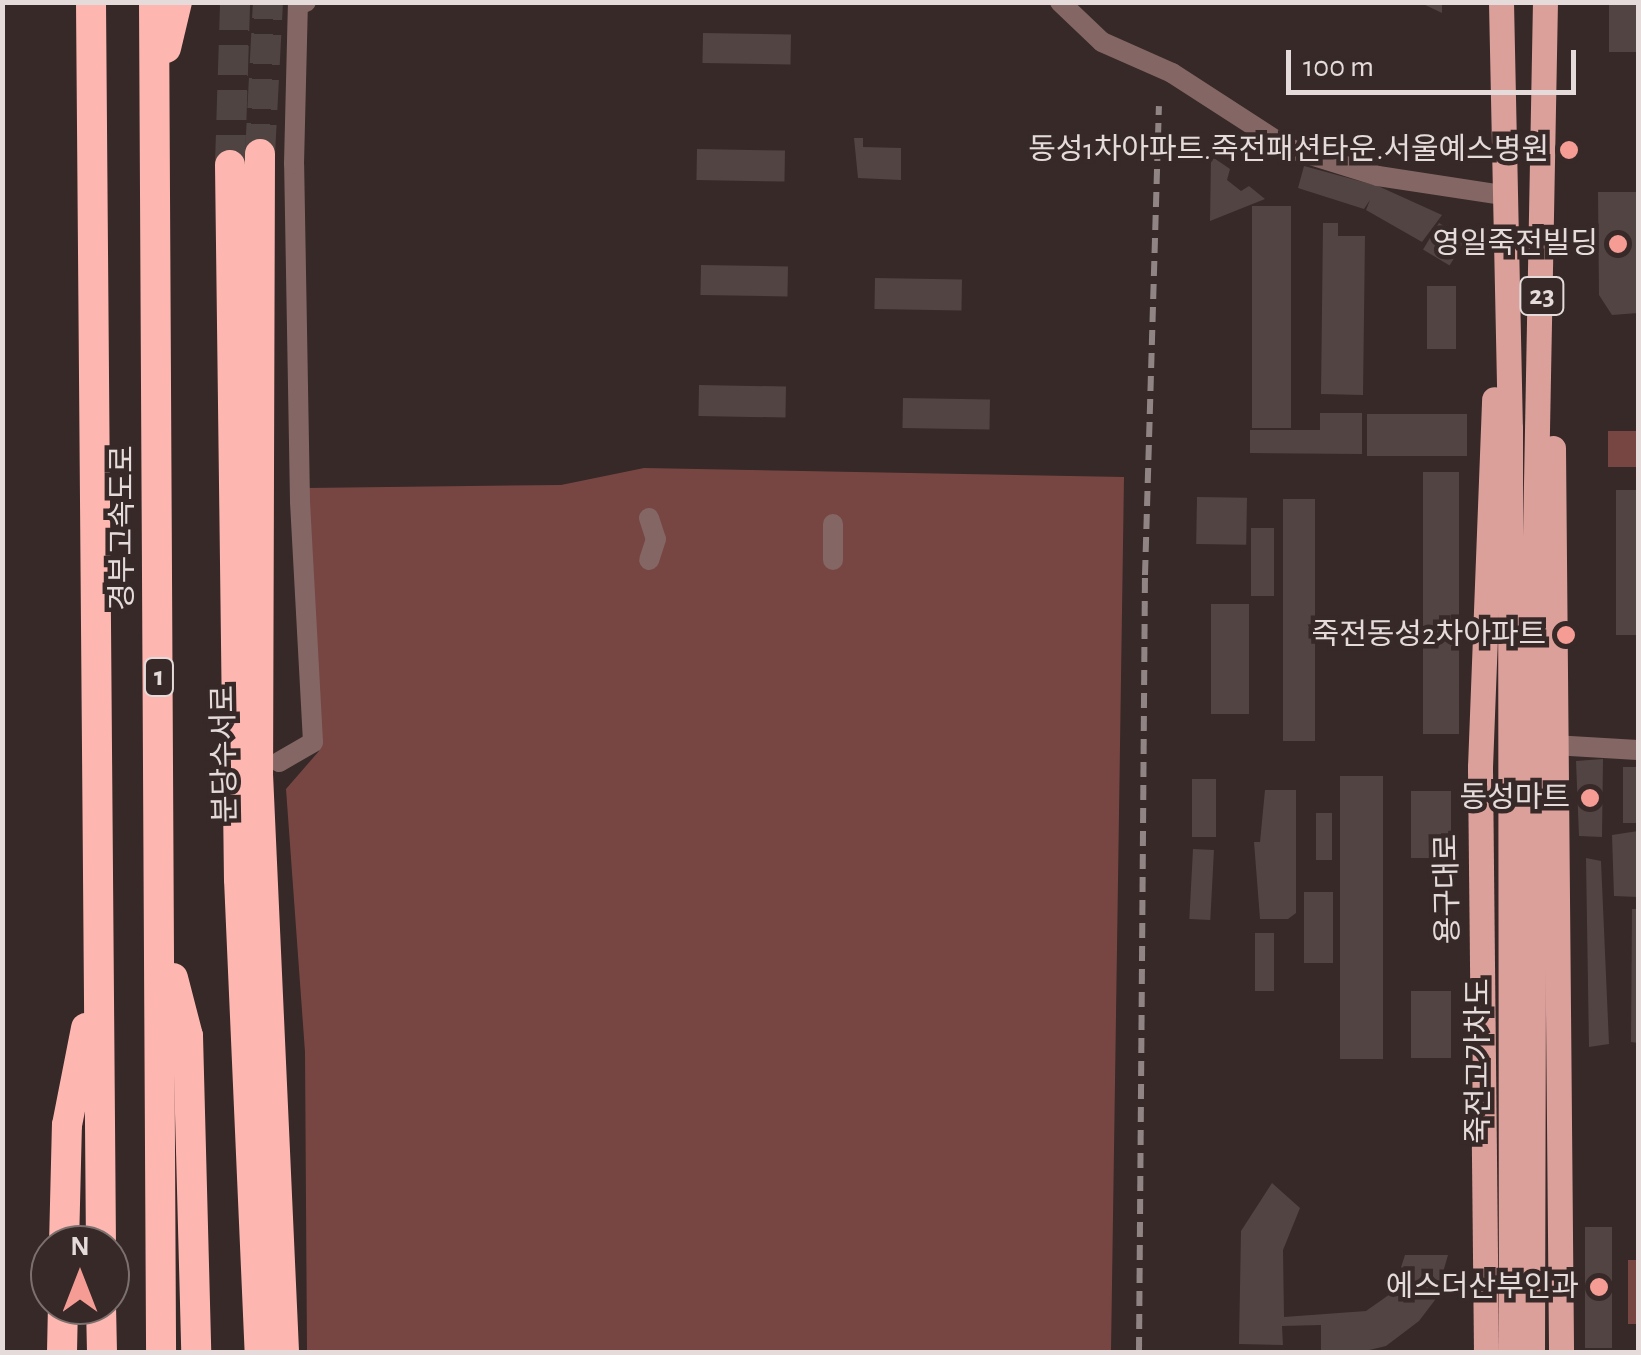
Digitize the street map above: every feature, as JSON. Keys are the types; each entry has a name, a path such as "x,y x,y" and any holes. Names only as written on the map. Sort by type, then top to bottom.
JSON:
{"highway":[{"name":"경부고속도로","path":"90,2 101,1225"},
{"name":"경부고속도로","path":"154,2 162,1352"},
{"path":"154,95 177,2"},
{"name":"분당수서로","path":"260,154 258,774 284,1352"},
{"name":"분당수서로","path":"230,165 238,879 260,1352"},
{"path":"161,932 188,1036 196,1352"},
{"path":"64,1225 67,1125 99,966"},
{"path":"62,1352 63,1325"},
{"path":"101,1325 102,1352"}],"main road":[{"name":"용구대로","path":"1501,2 1502,195 1522,590"},
{"name":"23","path":"1522,590 1544,248 1545,2"},
{"name":"용구대로","path":"1485,1350 1480,766 1505,245"},
{"path":"1544,248 1553,431 1561,1352"},
{"name":"죽전고가차도","path":"1511,1352 1522,590"},
{"name":"죽전고가차도","path":"1522,590 1532,1352"}],"street":[{"path":"279,762 313,742 300,501 298,4 306,2"},
{"path":"1060,2 1102,42 1172,73 1288,148 1378,176 1502,195"},
{"path":"648,518 656,539 650,560"},
{"path":"833,524 833,560"},
{"path":"1553,745 1638,750"}],"shaded area":[{"path":"1608,431 1636,431 1636,467 1608,467"},
{"path":"644,468 1124,477 1111,1352 307,1352 305,1052 286,789 319,751 306,488 561,485"},
{"path":"1628,1260 1638,1260 1638,1324 1628,1324"}],"building":[{"path":"1419,2 1442,2 1442,13"},
{"path":"1609,2 1638,2 1638,52 1609,52"},
{"path":"703,33 791,35 790,65 702,63"},
{"path":"854,138 863,138 863,147 901,148 901,180 858,178"},
{"path":"697,149 785,151 784,182 696,180"},
{"path":"1211,156 1230,169 1227,180 1241,191 1249,186 1265,199 1210,221"},
{"path":"1304,166 1378,186 1442,215 1422,242 1366,210 1370,200 1364,209 1298,188"},
{"name":"영일죽전빌딩","path":"1598,192 1638,192 1638,313 1612,315 1599,295"},
{"path":"1252,206 1291,206 1291,428 1252,428"},
{"path":"1323,223 1338,223 1338,236 1365,236 1363,395 1321,394"},
{"path":"1439,223 1466,239 1450,266 1423,250"},
{"path":"701,265 788,267 787,297 700,295"},
{"path":"875,278 962,280 961,311 874,309"},
{"path":"1427,286 1456,286 1456,349 1427,349"},
{"path":"699,385 786,387 785,418 698,416"},
{"path":"903,398 990,400 989,430 902,428"},
{"path":"1320,413 1362,413 1362,454 1250,453 1250,430 1320,430"},
{"path":"1367,414 1467,414 1467,456 1367,456"},
{"path":"1423,472 1459,472 1459,734 1423,734"},
{"path":"1616,490 1638,490 1638,635 1616,635"},
{"path":"1197,497 1247,498 1246,545 1196,544"},
{"path":"1283,499 1315,499 1315,741 1283,741"},
{"path":"1251,528 1274,528 1274,596 1251,596"},
{"path":"1211,604 1249,604 1249,714 1211,714"},
{"name":"동성마트","path":"1603,759 1602,837 1579,836 1576,761"},
{"path":"1623,767 1638,767 1638,823 1623,823"},
{"path":"1340,776 1383,776 1383,1059 1340,1059"},
{"path":"1192,779 1216,779 1216,837 1192,837"},
{"path":"1265,790 1296,790 1296,913 1288,919 1260,919 1254,842 1260,842"},
{"path":"1411,791 1451,791 1451,858 1411,858"},
{"path":"1316,813 1332,813 1332,860 1316,860"},
{"path":"1638,831 1638,897 1614,896 1612,835"},
{"path":"1193,849 1214,850 1210,920 1189,919"},
{"path":"1586,858 1601,861 1609,1044 1589,1047"},
{"path":"1304,892 1333,892 1333,963 1304,963"},
{"path":"1632,909 1638,909 1638,1043 1631,1042"},
{"path":"1255,933 1274,933 1274,991 1255,991"},
{"path":"1411,991 1451,991 1451,1058 1411,1058"},
{"path":"1272,1183 1300,1208 1283,1250 1284,1317 1366,1311 1393,1292 1405,1255 1448,1255 1435,1300 1419,1321 1386,1346 1361,1352 1321,1352 1321,1325 1282,1326 1283,1345 1239,1344 1241,1231"},
{"name":"에스더산부인과","path":"1585,1227 1612,1227 1612,1348 1585,1348"}],"tunnel":[{"path":"230,165 235,2"},
{"path":"260,154 268,2"}],"railway":[{"path":"1139,1352 1145,575 1159,106"}],"place":[{"name":"동성1차아파트.죽전패션타운.서울예스병원","path":"1569,150"},
{"name":"영일죽전빌딩","path":"1618,244"},
{"name":"죽전동성2차아파트","path":"1566,635"},
{"name":"동성마트","path":"1590,798"},
{"name":"에스더산부인과","path":"1599,1287"}]}
